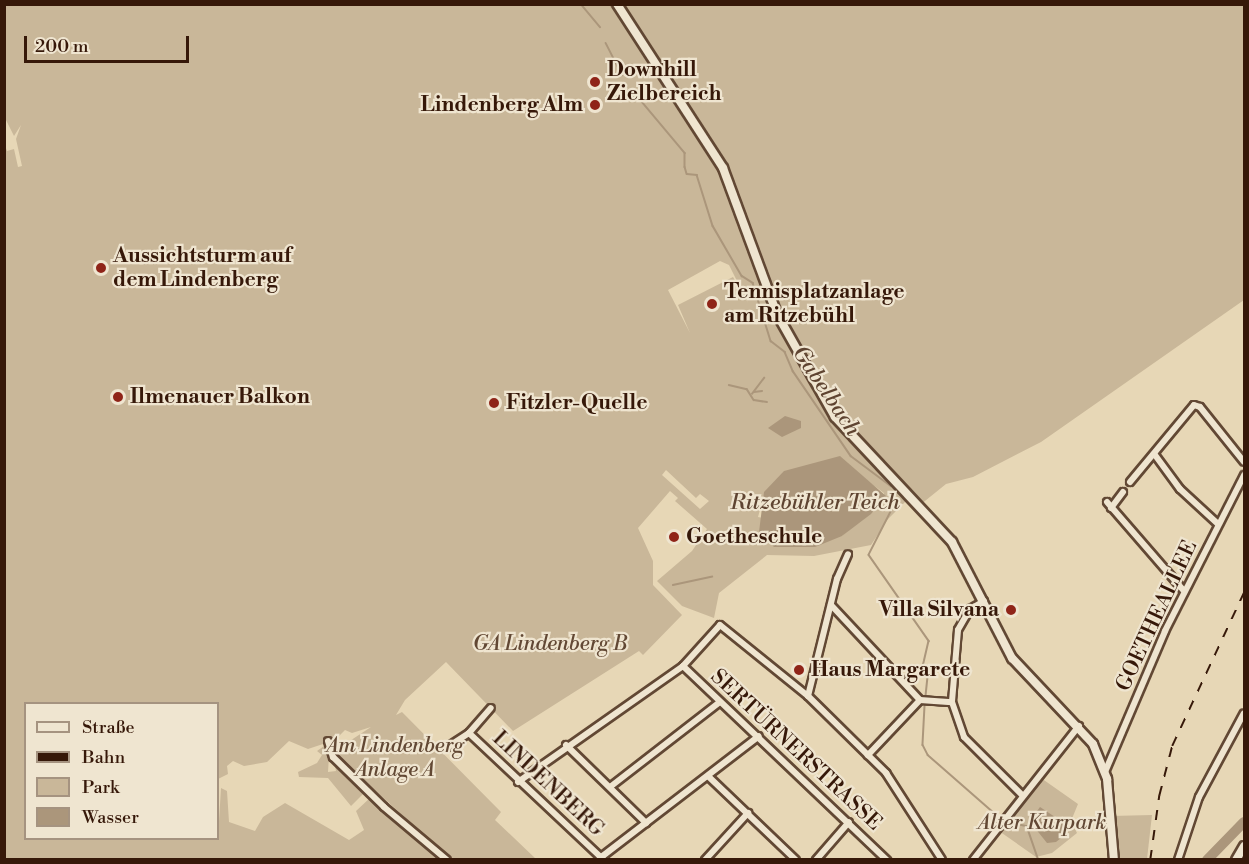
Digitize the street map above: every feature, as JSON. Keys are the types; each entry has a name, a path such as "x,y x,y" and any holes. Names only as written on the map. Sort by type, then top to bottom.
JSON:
{"main road":[{"path":"1236,859 1245,846"}],"street":[{"path":"617,4 723,168 777,314 826,403 850,437 952,542 1021,669 1080,726 1105,772 1114,860"},
{"path":"1130,482 1155,455 1194,405 1200,407 1245,462"},
{"path":"1155,455 1180,489 1218,524"},
{"name":"GOETHEALLEE","path":"1105,772 1184,591 1245,475"},
{"path":"1123,492 1109,505 1184,591"},
{"path":"808,696 831,605 848,554"},
{"path":"984,601 970,609 958,630 952,702 964,737 1023,796"},
{"path":"831,605 920,700 952,702"},
{"path":"518,782 566,745 683,666 720,625 808,696 868,755 897,786 942,860"},
{"name":"SERTÜRNERSTRASSE","path":"683,666 849,822 886,860"},
{"path":"868,755 920,700"},
{"path":"610,787 720,702"},
{"name":"LINDENBERG","path":"446,748 468,733 491,708"},
{"path":"1178,860 1199,796 1245,713"},
{"path":"973,860 1080,726"},
{"name":"LINDENBERG","path":"468,733 602,859"},
{"path":"602,859 646,823 710,777 759,736"},
{"path":"328,741 333,757 384,807 447,860"},
{"path":"566,745 646,823"},
{"path":"710,777 796,860"},
{"path":"710,858 748,813"},
{"path":"816,860 849,822"}],"green space":[{"path":"5,5 613,5 730,191 781,327 831,418 847,440 908,499 888,519 871,545 814,556 767,555 719,593 714,618 682,606 657,581 692,551 707,529 675,501 678,498 670,491 638,528 653,561 653,585 682,615 643,655 639,651 513,731 446,662 405,700 396,715 402,712 501,812 495,820 536,859 451,859 336,755 336,750 371,727 352,733 345,730 335,740 308,749 289,741 267,762 244,766 233,761 227,766 228,774 219,778 219,702 24,702 24,840 219,840 221,788 227,791 229,822 255,831 263,817 285,803 349,840 364,830 356,811 371,797 440,859 5,859 4,143 7,151 14,149 18,167 22,166 16,139 21,125 14,136 5,118","holes":["720,261 729,265 748,303 733,277 678,305 690,333 668,290","666,470 696,498 700,494 709,501 700,509 662,475","865,479 884,493 884,498 842,536 758,517 765,492"]},
{"path":"619,5 1244,5 1244,300 1041,442 973,477 946,484 920,505 845,424 821,389 781,311 733,178"},
{"path":"324,746 329,756 328,772 336,771 334,761 365,792 351,806 328,778 299,777 298,772 317,763 322,755 317,751"},
{"name":"Alter Kurpark","path":"1041,778 1078,804 1071,821 1077,833 1052,853 1036,857 999,831"},
{"path":"1152,815 1147,859 1119,859 1111,816"}],"water":[{"path":"785,416 801,421 801,428 782,437 768,428"},
{"name":"Ritzebühler Teich","path":"840,456 886,496 871,514 842,536 815,547 774,547 759,532 764,492 784,471"},
{"path":"1040,807 1064,823 1066,834 1056,842 1047,843 1035,828 1032,818"}],"waterway":[{"name":"Gabelbach","path":"581,4 600,27"},
{"name":"Gabelbach","path":"606,43 622,75"},
{"name":"Gabelbach","path":"633,91 685,153 687,174 697,175 713,226 742,276 753,283 771,341 785,352 793,371 851,456 891,486"},
{"path":"752,394 764,378"},
{"path":"729,385 747,389 754,400 767,402"},
{"path":"754,392 762,391"},
{"name":"Gabelbach","path":"895,504 869,555 929,641 923,667 928,677 926,695"},
{"path":"673,585 712,577"},
{"name":"Gabelbach","path":"925,706 923,745 928,755 992,811"},
{"name":"Gabelbach","path":"1009,822 1027,826 1039,860"},
{"path":"1207,860 1244,822"}],"railway":[{"path":"1150,860 1159,796 1172,746 1244,592"}],"place":[{"name":"Downhill Zielbereich","path":"595,82"},
{"name":"Lindenberg Alm","path":"595,105"},
{"name":"Aussichtsturm auf dem Lindenberg","path":"101,268"},
{"name":"Tennisplatzanlage am Ritzebühl","path":"712,304"},
{"name":"Ilmenauer Balkon","path":"118,397"},
{"name":"Fitzler-Quelle","path":"494,403"},
{"name":"Goetheschule","path":"674,537"},
{"name":"Villa Silvana","path":"1011,610"},
{"name":"Haus Margarete","path":"799,670"}],"park label":[{"name":"GA Lindenberg B","path":"550,644"},
{"name":"Am Lindenberg Anlage A","path":"395,758"}]}
